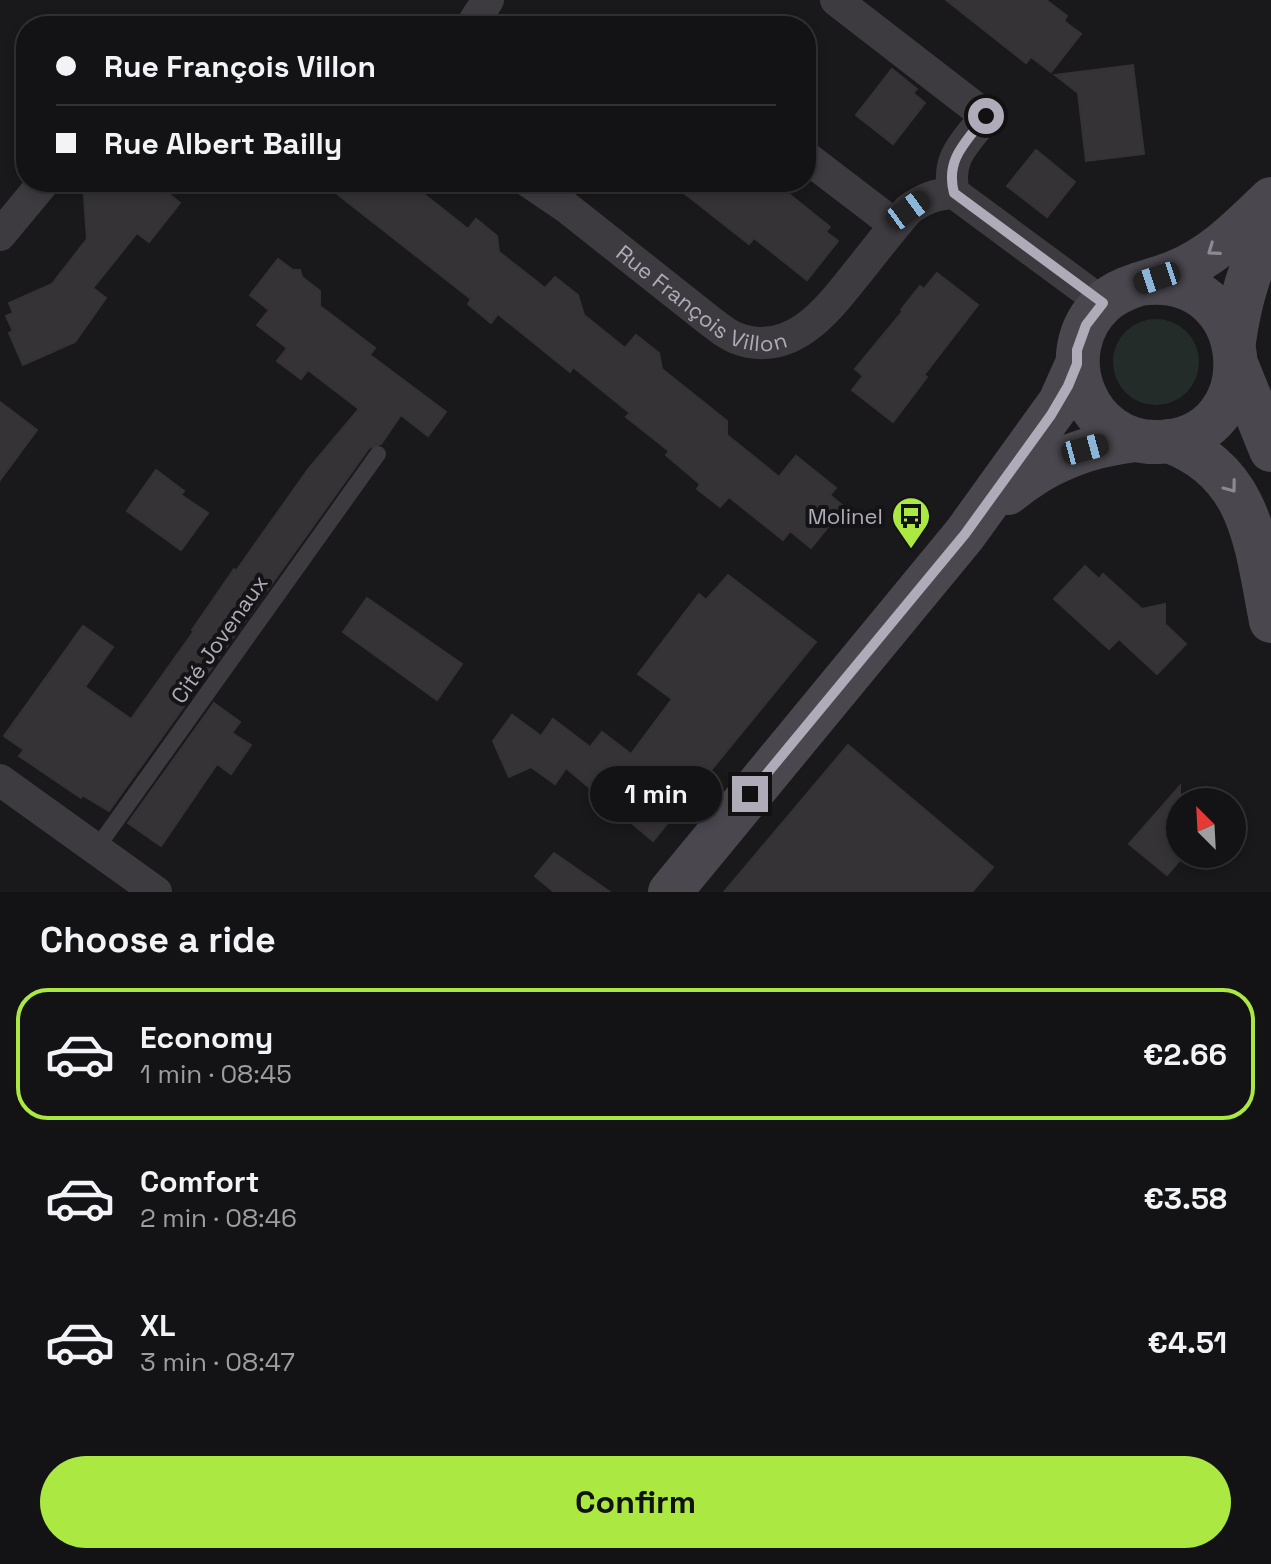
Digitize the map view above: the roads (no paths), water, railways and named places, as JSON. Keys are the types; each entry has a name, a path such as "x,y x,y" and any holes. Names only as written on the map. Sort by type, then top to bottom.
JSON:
{"main road":[{"path":"1271,199 1217,248 1175,272 1121,294 1086,325 1077,364 1081,390 1094,412 1113,429 1203,459 1223,476 1238,496 1256,538 1271,621"},
{"path":"965,534 1006,495 1048,465 1085,449 1189,436 1213,419 1230,395 1246,284 1271,229"},
{"path":"1121,294 1175,284 1208,300 1224,319 1271,450"},
{"path":"670,892 965,534 1055,409 1077,364"}],"street":[{"path":"836,0 986,116 955,156 949,177 954,193 1121,294"},
{"path":"816,165 895,225"},
{"path":"0,235 36,192"},
{"name":"Rue François Villon","path":"544,192 710,321 735,338 763,344 788,340 825,314 908,210 923,199 954,193"},
{"path":"0,780 156,892"}],"lane":[{"name":"Cité Jovenaux","path":"96,849 378,454"}],"place":[{"name":"Molinel","path":"911,550"}]}
